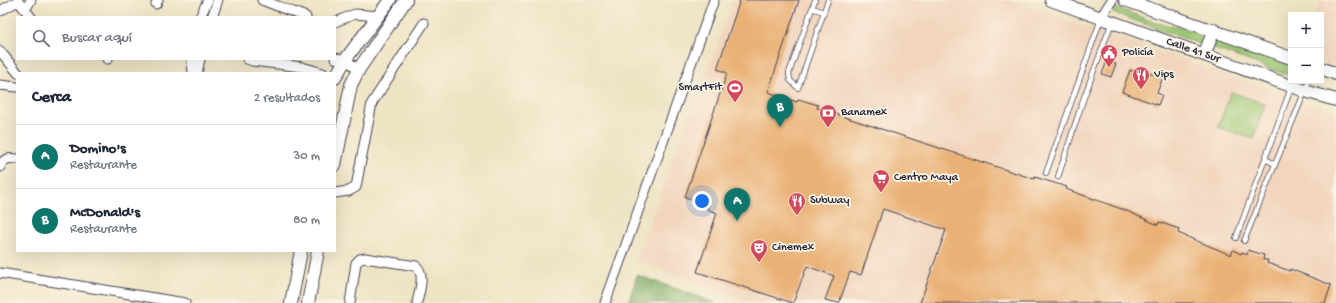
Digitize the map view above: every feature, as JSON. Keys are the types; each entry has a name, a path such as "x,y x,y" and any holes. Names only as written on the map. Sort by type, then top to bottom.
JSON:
{"main road":[{"path":"336,73 340,59 379,16 390,0"},
{"path":"336,160 351,85 358,69 406,0"},
{"name":"Calle 41 Sur","path":"1051,0 1204,55 1288,81"},
{"path":"1125,0 1288,57"},
{"path":"1204,55 1214,30"},
{"path":"1324,69 1336,74"},
{"name":"Calle 41 Sur","path":"1307,86 1336,100"},
{"path":"291,303 301,252"},
{"path":"308,303 318,252"}],"street":[{"path":"30,15 31,0"},
{"path":"200,16 208,0"},
{"path":"212,16 218,0"},
{"path":"262,0 303,16"},
{"path":"605,303 714,0"},
{"path":"1107,19 1112,0"},
{"path":"0,11 17,1 30,15"},
{"path":"336,22 355,14 379,16"},
{"path":"336,193 349,191 356,187 372,103 424,23"},
{"path":"0,51 17,72"},
{"path":"340,59 358,69"},
{"path":"192,60 195,72"},
{"path":"195,72 200,60"},
{"path":"250,60 303,63 321,72"},
{"path":"336,78 351,85"},
{"path":"0,85 16,87"},
{"path":"0,167 4,160 9,158 16,159"},
{"path":"350,303 356,263 360,259 365,258 416,266 422,275 417,303"},
{"path":"0,273 185,303"}],"lane":[{"path":"815,0 789,73 790,80 798,88 828,0"},
{"path":"812,8 824,12"},
{"path":"1046,173 1073,97 1107,19"},
{"path":"1058,177 1107,19"},
{"path":"1236,238 1293,84"},
{"path":"1244,241 1307,86"},
{"path":"1073,97 1083,100"},
{"path":"1265,159 1275,164"}],"shaded area":[{"path":"734,0 1007,0 1336,112 1336,303 756,303 635,261"},
{"path":"1320,0 1336,0 1336,67 1324,63 1324,12 1316,12"}],"green space":[{"path":"1114,7 1156,23 1192,30 1207,37 1203,44 1200,44 1112,12 1111,10"},
{"path":"1216,38 1288,64 1288,75 1213,48"},
{"path":"1231,92 1265,104 1253,139 1218,127"},
{"path":"637,275 716,303 628,303"}],"building":[{"name":"Centro Maya","path":"740,0 799,0 768,92 797,102 798,99 818,105 817,108 1034,179 1035,177 1067,187 1066,189 1127,211 1158,225 1159,222 1179,229 1178,233 1231,255 1233,250 1247,255 1248,250 1264,255 1263,260 1268,260 1267,263 1290,271 1290,269 1331,285 1325,303 920,303 946,230 883,209 861,275 850,272 839,303 825,300 834,276 807,266 793,303 697,272 717,213 707,209 709,204 685,197 727,73 717,69"},
{"name":"Policía","path":"1107,61 1116,64 1111,77 1102,74"},
{"path":"1130,70 1141,74 1142,71 1163,77 1157,93 1162,95 1158,105 1122,92"}],"place":[{"name":"Policía","path":"1109,68"},
{"name":"Vips","path":"1141,90"},
{"name":"SmartFit","path":"735,103"},
{"name":"McDonald's","path":"780,127"},
{"name":"Banamex","path":"828,128"},
{"name":"Centro Maya","path":"881,193"},
{"name":"Subway","path":"797,216"},
{"name":"Domino's","path":"737,221"},
{"name":"Cinemex","path":"759,263"}]}
